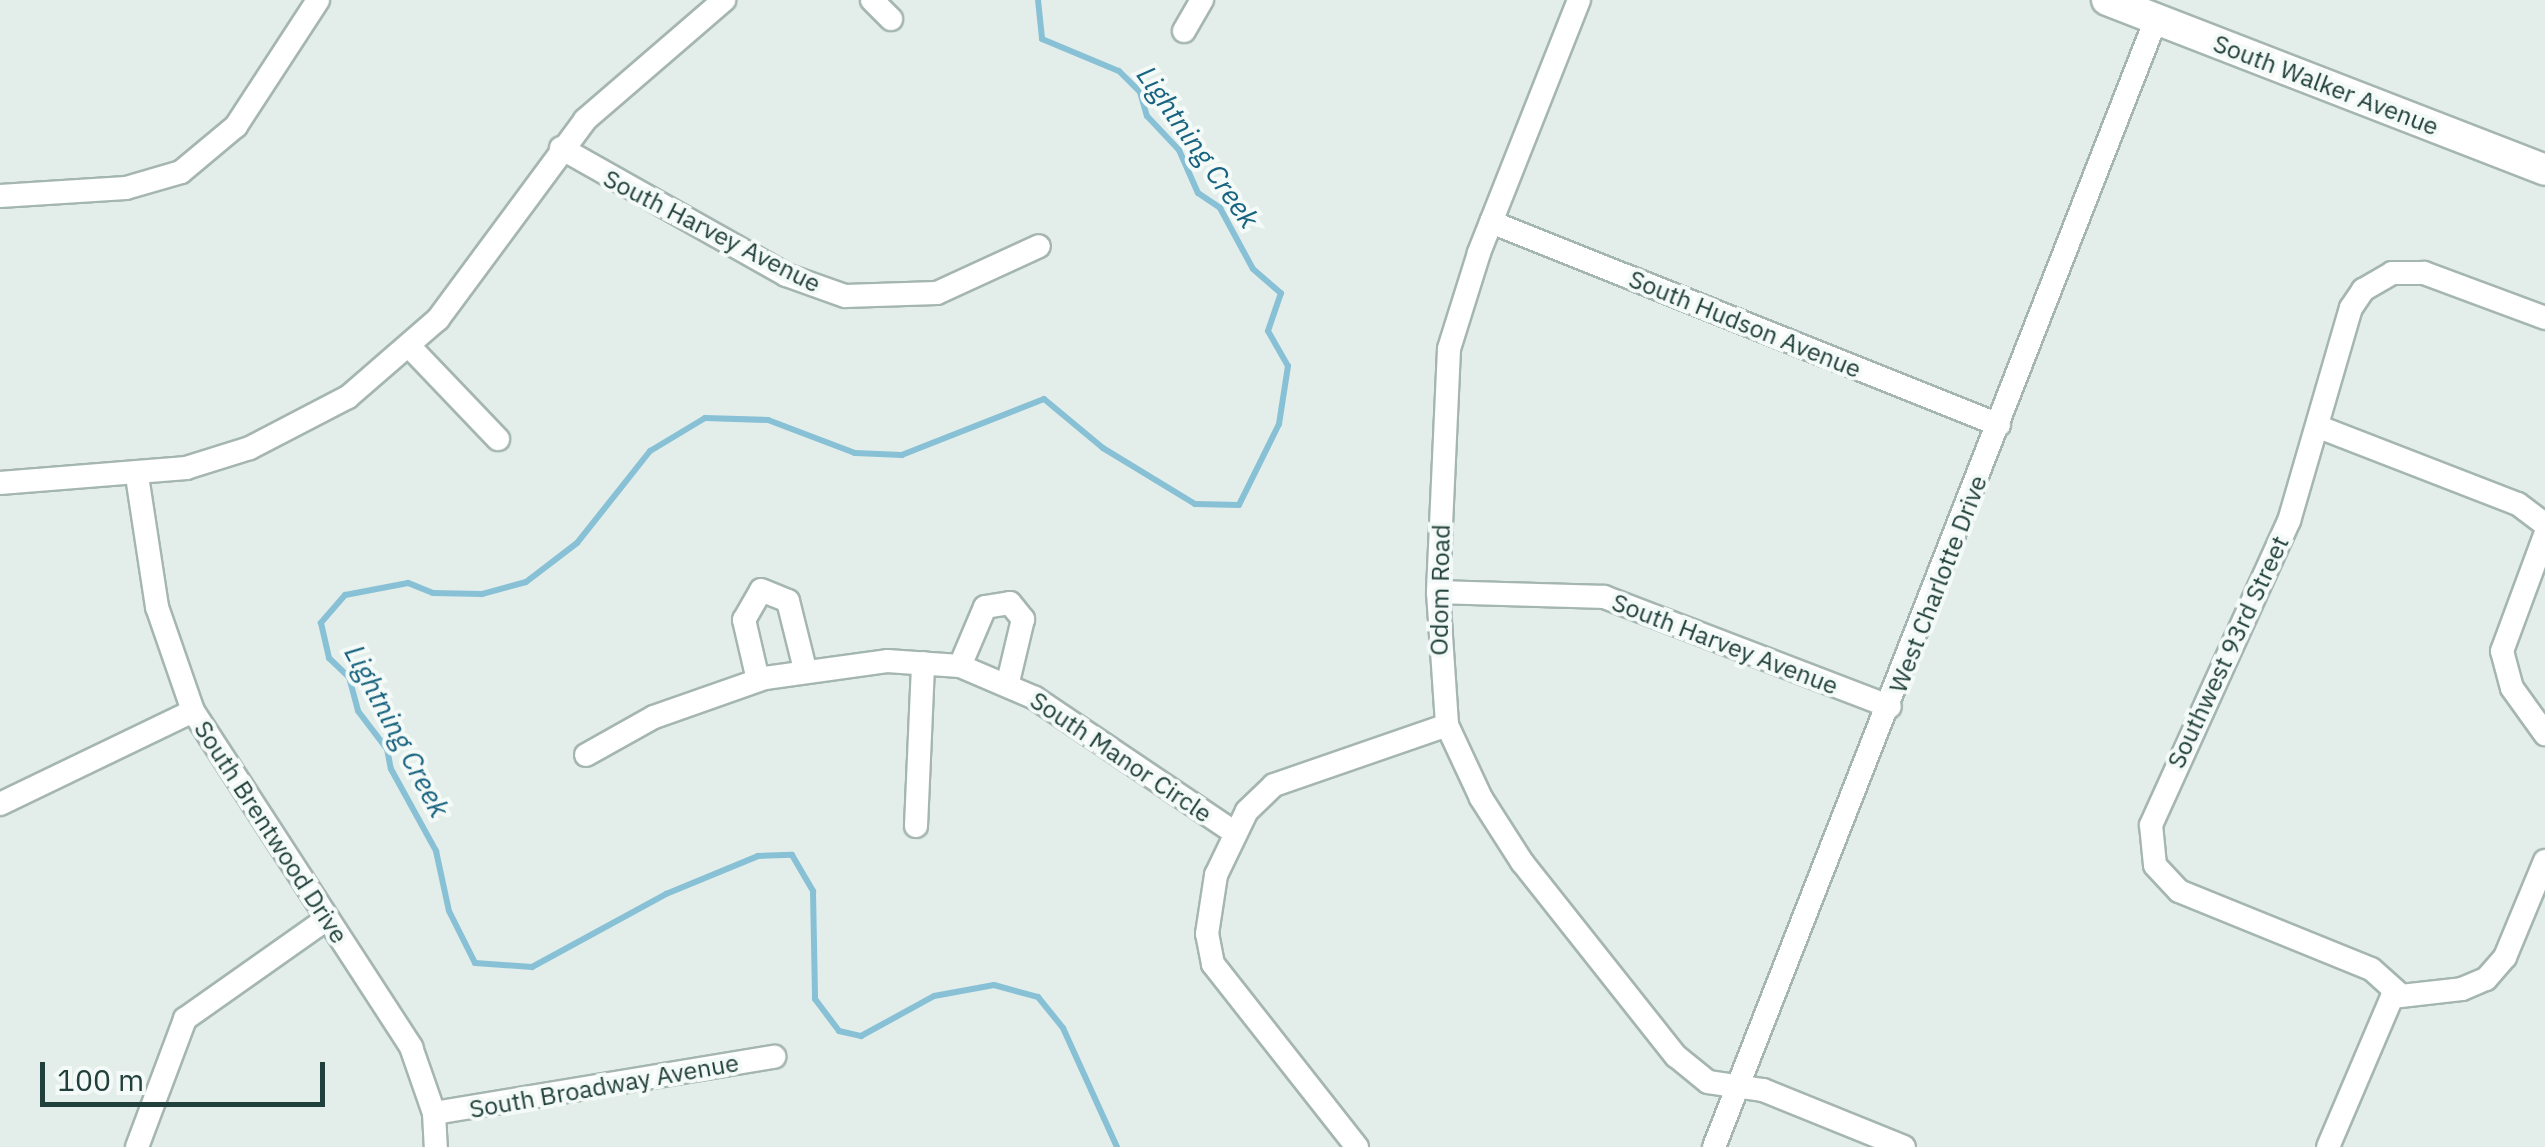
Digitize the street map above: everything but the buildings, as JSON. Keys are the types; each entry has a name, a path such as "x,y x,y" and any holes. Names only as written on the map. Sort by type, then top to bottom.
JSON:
{"main road":[{"name":"South Walker Avenue","path":"2107,0 2545,170"}],"street":[{"path":"0,196 126,188 181,172 236,126 318,0"},
{"path":"0,483 137,476 216,460 282,434 348,397 412,348 461,290 561,148 616,91 724,0"},
{"path":"872,0 891,19"},
{"path":"1184,32 1202,0"},
{"name":"Odom Road","path":"1579,0 1491,222 1446,366 1438,592 1447,725 1522,862 1620,992 1698,1074 1722,1087 1762,1090 1904,1147"},
{"name":"West Charlotte Drive","path":"1714,1147 1890,708 2156,19"},
{"name":"South Harvey Avenue","path":"561,148 786,275 845,296 936,293 1039,246"},
{"name":"South Hudson Avenue","path":"1491,222 1999,426"},
{"name":"Southwest 93rd Street","path":"2398,992 2362,964 2188,897 2163,876 2152,856 2157,805 2253,610 2319,427 2352,308 2372,282 2401,272 2424,273 2543,311"},
{"path":"412,348 498,438"},
{"path":"2319,427 2518,504 2545,524"},
{"name":"South Brentwood Drive","path":"137,476 157,608 194,710 411,1047 434,1113 436,1147"},
{"path":"2545,535 2508,624 2502,662 2512,688 2545,734"},
{"path":"758,680 744,620 761,590 788,601 805,669"},
{"name":"South Harvey Avenue","path":"1438,592 1562,592 1615,600 1890,708"},
{"name":"South Manor Circle","path":"960,666 985,607 1010,603 1024,619 1008,682"},
{"path":"916,826 923,663"},
{"name":"South Manor Circle","path":"586,755 654,717 758,680 805,669 923,663 960,666 1008,682 1234,832"},
{"path":"0,804 194,710"},
{"path":"1357,1147 1213,964 1208,913 1234,832 1260,797 1294,773 1447,725"},
{"path":"2335,1140 2387,1003 2398,992 2448,991 2486,979 2506,957 2545,861"},
{"path":"137,1147 185,1019 327,920"},
{"name":"South Broadway Avenue","path":"434,1113 774,1057"}],"waterway":[{"name":"Lightning Creek","path":"1038,0 1042,39 1119,71 1140,92 1147,116 1179,150 1198,193 1220,208 1253,269 1281,293 1268,331 1288,366 1279,424 1239,505 1195,504 1103,448 1044,399 902,455 855,453 768,420 705,418 650,451 577,543 526,582 482,594 433,593 408,583 345,595 321,623 329,658 349,677 358,711 387,749 391,769 436,851 449,911 475,963 532,967 666,894 758,856 792,855 813,891 815,999 839,1031 861,1036 934,996 994,985 1038,997 1063,1028 1117,1147"}]}
